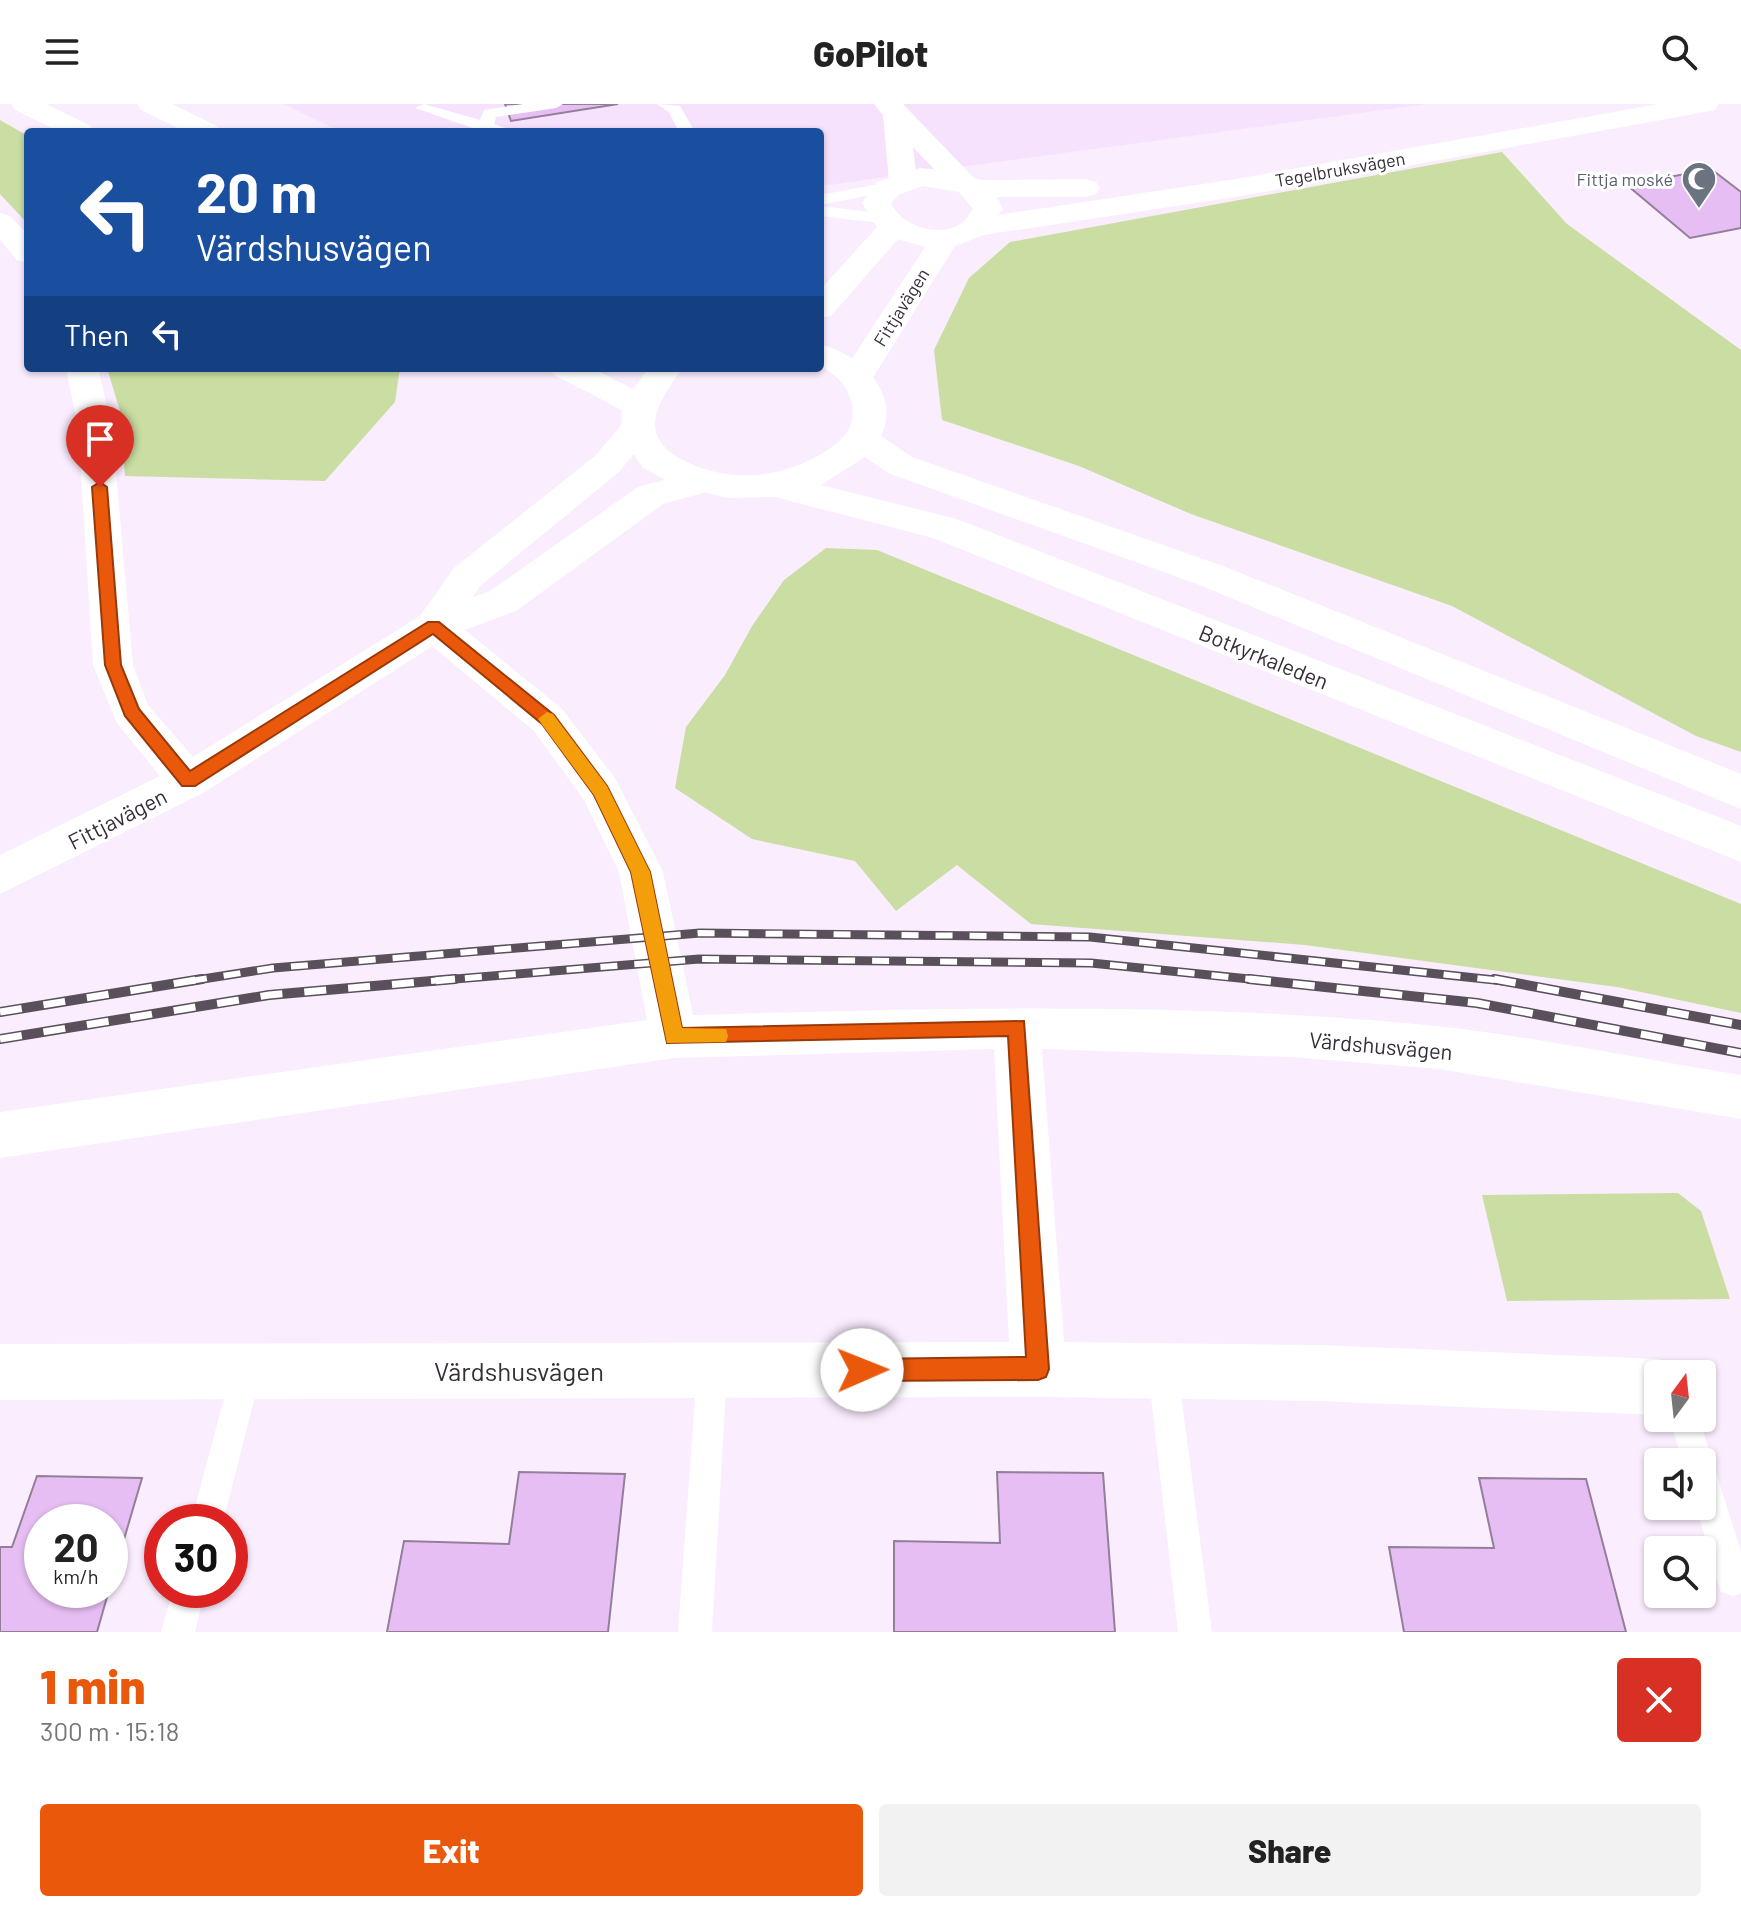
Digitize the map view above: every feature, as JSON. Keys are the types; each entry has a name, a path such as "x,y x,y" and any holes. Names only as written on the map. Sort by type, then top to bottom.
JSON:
{"street":[{"path":"25,104 73,128"},
{"path":"151,104 199,128"},
{"name":"Tegelbruksvägen","path":"896,184 920,177 970,186 1071,190 1234,168 1609,104"},
{"name":"Tegelbruksvägen","path":"886,223 914,236 960,233 1705,104"},
{"path":"892,110 970,186 988,209 984,219 960,233"},
{"path":"824,304 886,223 876,207 880,196 896,184 892,110"},
{"path":"0,222 24,249"},
{"name":"Fittjavägen","path":"857,377 960,233"},
{"path":"824,355 857,377 865,389 871,414 863,440 900,465 1210,575 1741,792"},
{"path":"83,372 95,428 113,665 131,712 188,781"},
{"name":"Botkyrkaleden","path":"572,372 636,417 647,450 668,467 697,483 738,490 782,487 819,476 863,440"},
{"path":"636,417 646,387 662,372"},
{"name":"Fittjavägen","path":"434,626 467,577 607,464 636,417"},
{"name":"Fittjavägen","path":"0,876 188,781 434,626 503,601 651,495 697,483"},
{"name":"Botkyrkaleden","path":"782,487 944,528 1741,844"},
{"path":"434,626 548,720 600,790 641,872 674,1037"},
{"path":"1017,1027 1038,1369"},
{"name":"Värdshusvägen","path":"0,1135 674,1037 1017,1027 1291,1036 1439,1048 1741,1097"},
{"name":"Värdshusvägen","path":"0,1372 1038,1369 1318,1373 1644,1386"}],"lane":[{"path":"422,108 486,128 489,113 556,104"},
{"path":"664,104 675,109 685,128"},
{"path":"824,199 896,184"},
{"path":"824,212 886,223"},
{"path":"212,1504 247,1369"},
{"path":"695,1632 712,1371"},
{"path":"1163,1371 1195,1632"},
{"path":"1716,1520 1733,1580"},
{"path":"178,1632 184,1608"}],"shaded area":[{"path":"283,104 1427,104 824,185 824,128 334,128"}],"green space":[{"path":"0,120 24,134 24,220 0,194"},
{"path":"1502,152 1567,224 1741,350 1741,752 1696,736 1452,606 1191,514 1079,466 942,420 934,350 969,278 1010,242"},
{"path":"108,372 399,372 395,402 325,481 125,476 120,411"},
{"path":"826,548 877,550 1741,904 1741,1013 1617,987 1305,945 1031,924 957,865 896,911 855,861 752,839 675,788 686,727 725,675 752,626 784,580"},
{"path":"1678,1193 1701,1211 1730,1299 1507,1301 1482,1195"}],"building":[{"path":"505,104 618,104 511,121"},
{"name":"Fittja moské","path":"1711,169 1741,192 1741,228 1690,238 1627,185"},
{"path":"519,1472 625,1474 608,1632 387,1632 404,1541 509,1544"},
{"path":"997,1472 1103,1473 1115,1632 894,1632 894,1541 1000,1543"},
{"path":"37,1476 142,1478 128,1526 128,1504 27,1504"},
{"path":"1479,1478 1586,1479 1626,1632 1404,1632 1389,1547 1494,1548"},
{"path":"24,1513 24,1608 104,1608 97,1632 0,1632 0,1547 12,1547"}],"railway":[{"path":"190,981 273,968 700,933 1090,937 1504,981"},
{"path":"447,980 699,959 1091,963 1269,981"},
{"path":"0,1012 202,979"},
{"path":"447,980 455,979"},
{"path":"1249,979 1477,1003 1741,1053"},
{"path":"1494,979 1741,1025"},
{"path":"0,1039 269,995 447,980"},
{"path":"431,981 447,980"}],"slow traffic":[{"path":"547,719 600,790 641,872 674,1037 719,1036"}],"place":[{"name":"Fittja moské","path":"1699,210"}],"route":[{"path":"100,487 113,665 131,712 188,781 434,626 548,720 600,790 641,872 674,1037 1017,1027 1038,1369 862,1370"}]}
